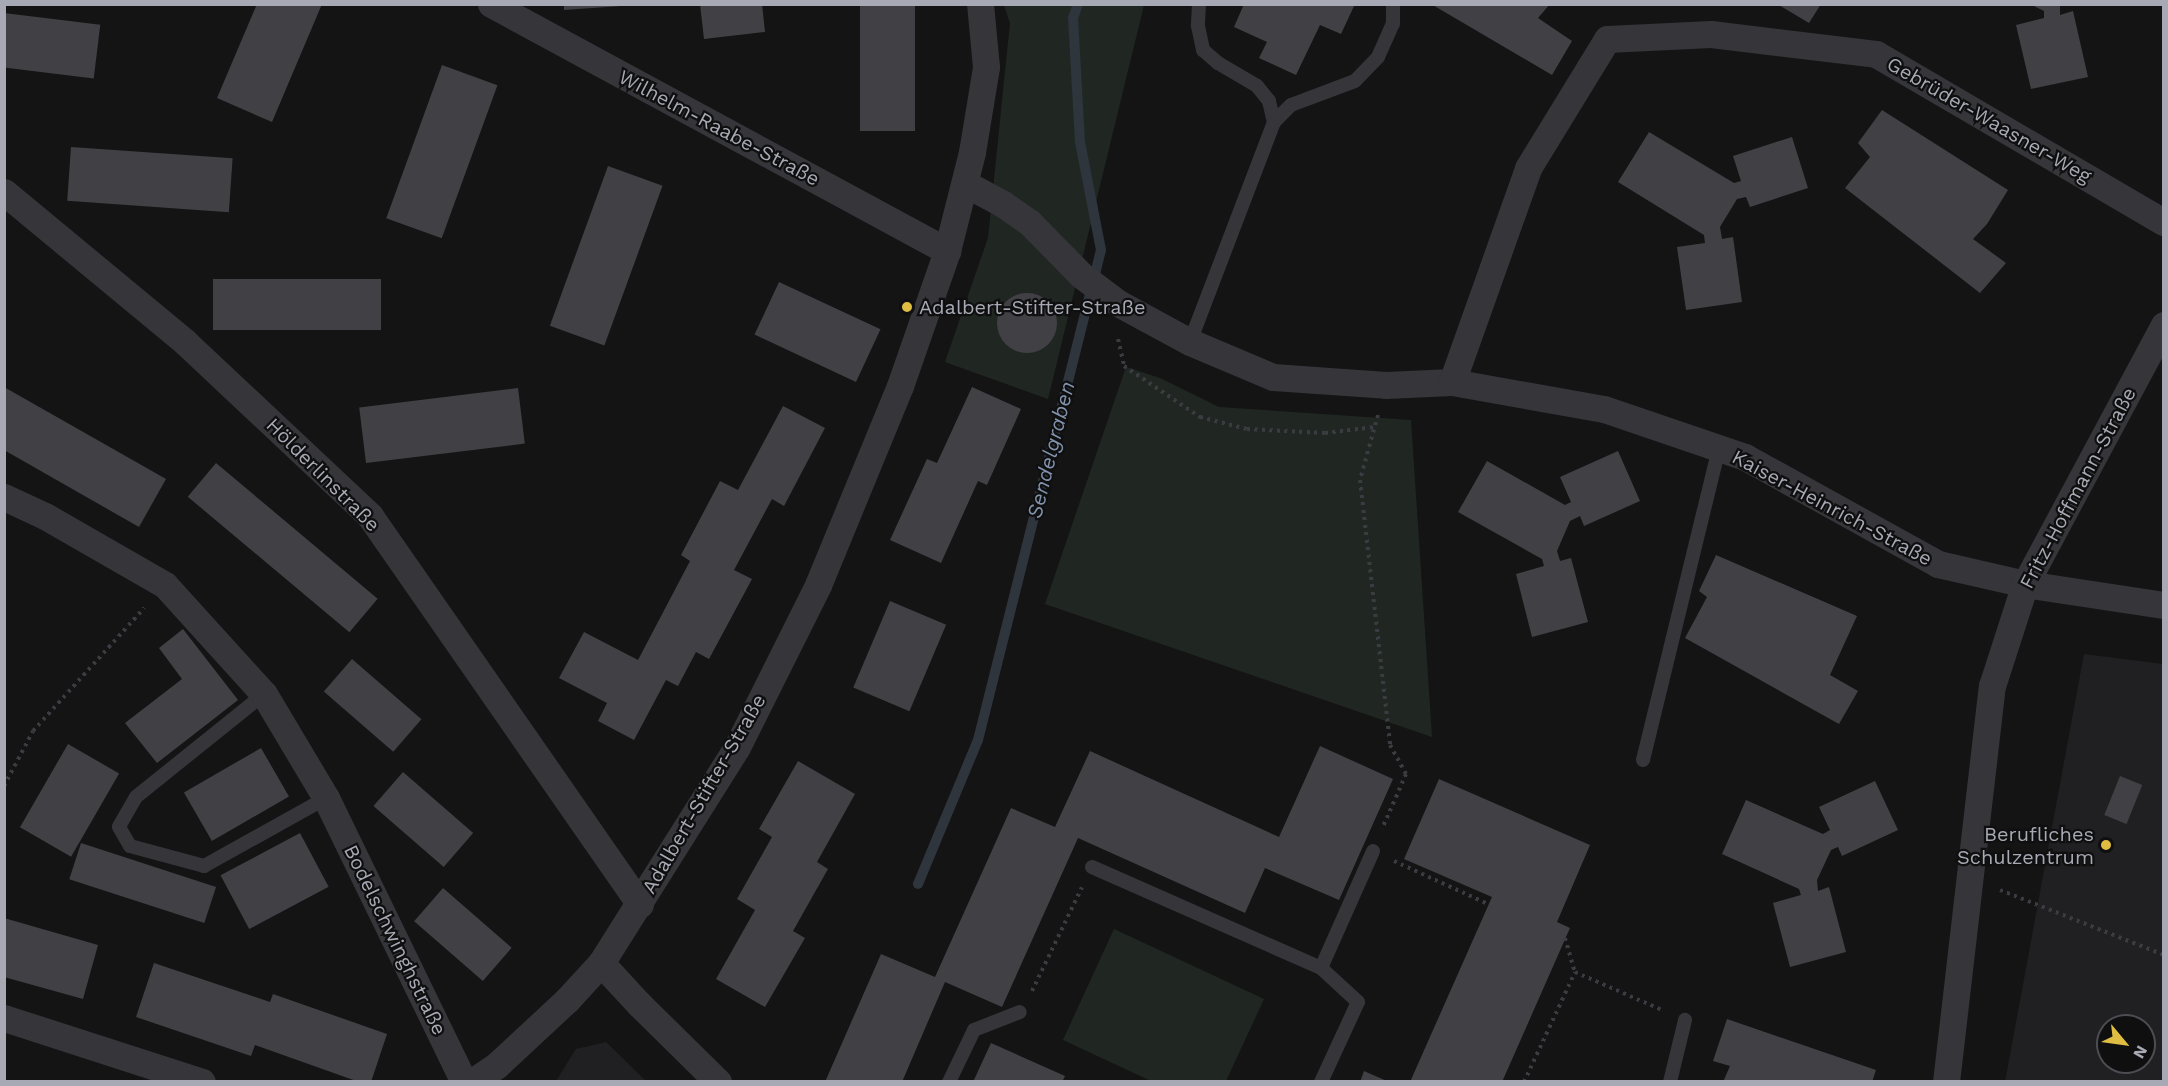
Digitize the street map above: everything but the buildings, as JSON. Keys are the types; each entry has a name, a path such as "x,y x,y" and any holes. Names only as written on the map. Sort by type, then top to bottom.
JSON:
{"street":[{"name":"Wilhelm-Raabe-Straße","path":"491,4 947,251"},
{"path":"966,184 986,67 980,4"},
{"name":"Gebrüder-Waasner-Weg","path":"1452,382 1528,168 1607,39 1711,34 1876,54 2163,222"},
{"name":"Adalbert-Stifter-Straße","path":"472,1082 497,1065 567,1000 601,963 737,747 818,585 900,386 947,251 966,184"},
{"name":"Kaiser-Heinrich-Straße","path":"966,184 1003,204 1029,222 1081,275 1118,303 1190,342 1274,377 1386,385 1452,382 1604,409 1745,457 1938,564 2025,584 2163,605"},
{"name":"Hölderlinstraße","path":"4,192 185,342 370,516 640,904"},
{"name":"Fritz-Hoffmann-Straße","path":"1946,1082 1968,877 1992,686 2025,584 2163,326"},
{"name":"Bodelschwinghstraße","path":"4,497 45,516 165,585 264,694 326,798 464,1082"},
{"path":"601,963 718,1082"},
{"path":"4,1018 192,1080"}],"lane":[{"path":"1199,4 1198,26 1203,50 1218,63 1257,86 1269,101 1274,122"},
{"path":"1190,342 1274,122 1291,105 1355,81 1378,57 1393,24 1393,4"},
{"path":"1643,760 1719,448"},
{"path":"264,694 136,797 119,826 130,846 204,866 326,798"},
{"path":"1321,968 1373,851"},
{"path":"1092,867 1321,968 1358,1002 1321,1082"},
{"path":"949,1082 974,1030 1020,1012"},
{"path":"1670,1082 1685,1020"}],"path":[{"path":"1118,303 1115,325 1124,366 1200,417 1247,429 1325,433 1376,427"},
{"path":"1386,385 1360,480 1390,745 1406,774 1373,851 1488,904"},
{"path":"4,786 33,731 165,585"},
{"path":"1968,877 2163,955"},
{"path":"1037,982 1072,906"},
{"path":"1524,1082 1575,972 1565,938"},
{"path":"1575,972 1685,1020"}],"shaded area":[{"path":"1004,5 1144,5 1048,399 945,362 988,238 1010,23"},
{"path":"1126,367 1160,378 1219,407 1411,420 1432,737 1045,604"},
{"name":"Berufliches Schulzentrum","path":"2084,654 2163,664 2163,1081 2005,1082"},
{"path":"1114,929 1264,999 1226,1081 1151,1081 1063,1040"},
{"path":"606,1042 646,1081 556,1081 576,1049"}],"waterway":[{"name":"Sendelgraben","path":"918,884 978,740 1101,250 1080,142 1073,18 1078,4"}],"place":[{"name":"Adalbert-Stifter-Straße","path":"907,307"},
{"name":"Berufliches Schulzentrum","path":"2106,845"}]}
